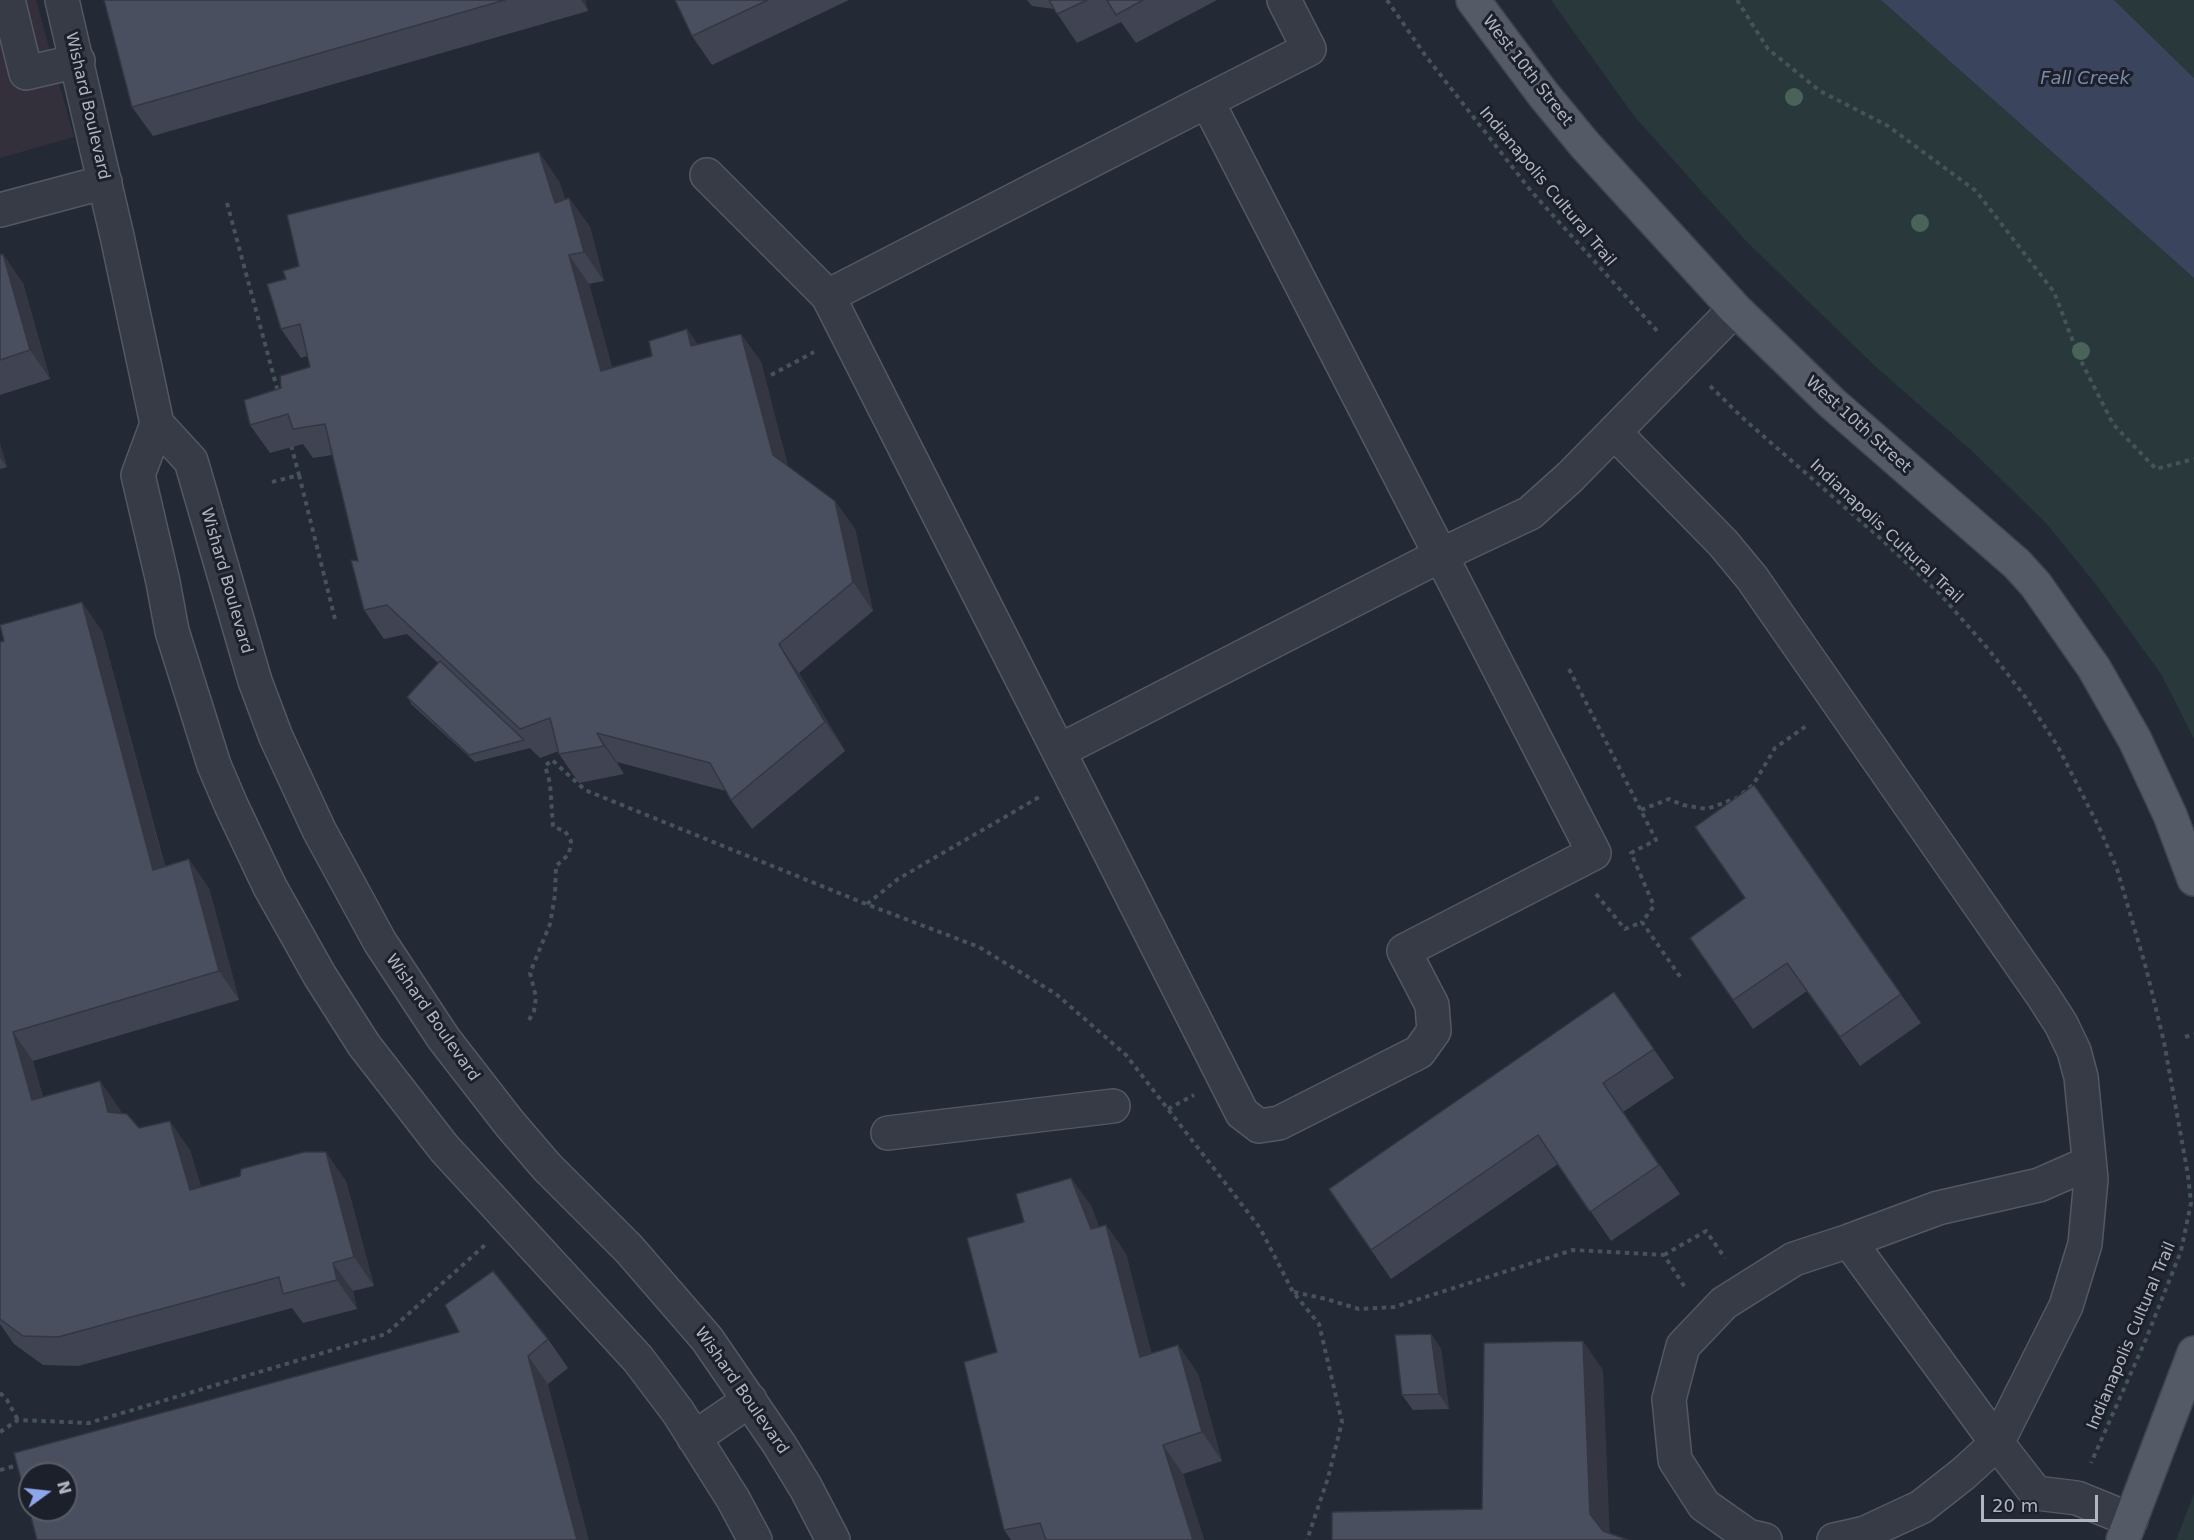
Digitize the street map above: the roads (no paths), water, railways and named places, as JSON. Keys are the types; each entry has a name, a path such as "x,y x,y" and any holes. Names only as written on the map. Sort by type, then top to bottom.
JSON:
{"main road":[{"name":"West 10th Street","path":"1473,0 1543,94 1585,145 1735,309 1832,403 2017,564 2036,585 2073,634 2099,675 2182,820 2194,879"},
{"path":"2127,1530 2194,1353"}],"street":[{"path":"8,0 26,73 78,61"},
{"name":"Wishard Boulevard","path":"62,0 78,61 157,424 191,460 243,642 276,737 319,830 380,942 444,1039 510,1124 547,1167 629,1249 707,1339 750,1400 806,1488 833,1540"},
{"path":"828,296 1310,49 1284,0"},
{"path":"706,175 828,296 1242,1113 1259,1126 1279,1123 1419,1052 1434,1031 1432,1005 1404,951 1594,853 1207,101"},
{"path":"0,210 105,182"},
{"path":"1059,751 1441,555 1530,513 1570,477 1735,309"},
{"path":"157,424 138,475 164,582 173,636 214,765 270,887 320,976 371,1054 466,1174 638,1359 674,1406 733,1499 755,1540"},
{"path":"1614,432 1709,528 1752,578 2049,1005 2074,1051 2081,1077 2091,1179 2085,1244 2066,1306 1997,1443 1963,1474 1921,1507 1865,1533 1834,1540"},
{"path":"888,1133 1113,1106"},
{"path":"1765,1540 1748,1536 1704,1505 1675,1460 1669,1399 1683,1346 1724,1303 1794,1259 1938,1208 2039,1185 2089,1163"},
{"path":"1849,1241 2036,1493 2077,1498 2127,1530"},
{"path":"694,1438 750,1400"}],"water":[{"name":"Fall Creek","path":"1881,0 2114,0 2194,78 2194,278"}]}
